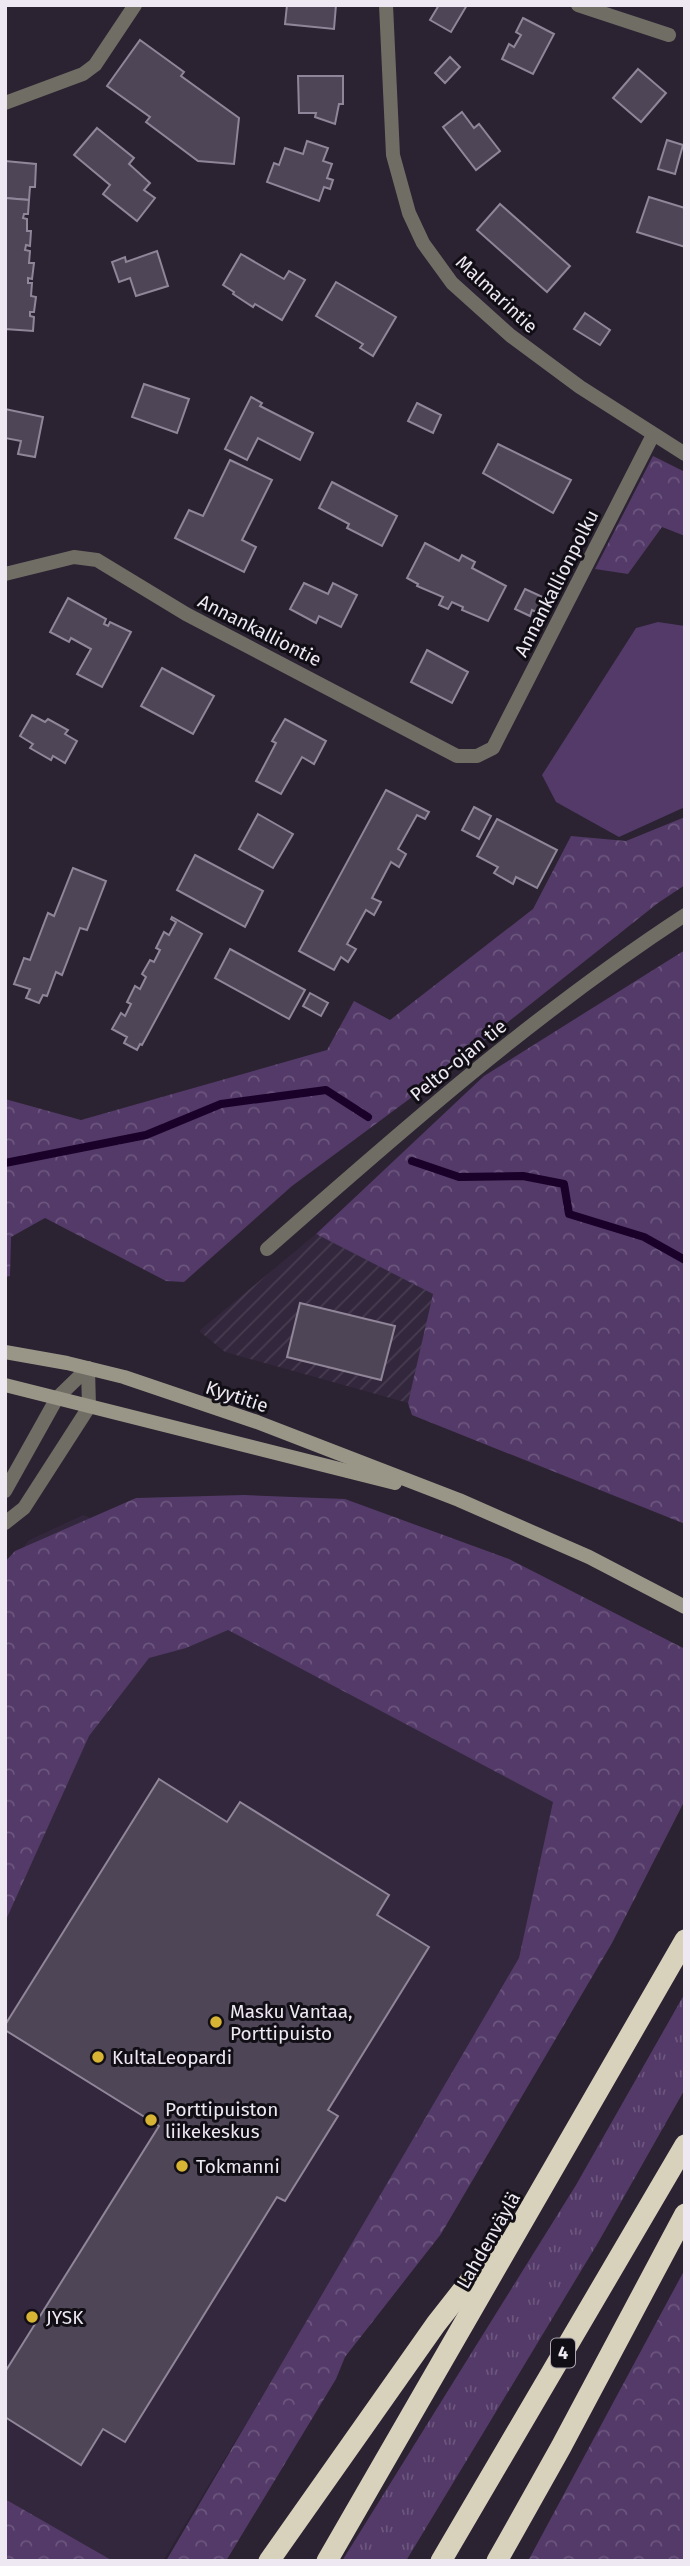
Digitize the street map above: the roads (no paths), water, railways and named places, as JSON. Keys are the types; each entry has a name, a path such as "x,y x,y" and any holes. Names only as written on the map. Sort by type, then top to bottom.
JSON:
{"highway":[{"name":"Lahdenväylä","path":"327,2561 685,1940"},
{"name":"4","path":"441,2561 685,2145"},
{"path":"269,2561 436,2324 549,2180"},
{"path":"497,2561 685,2214"}],"main road":[{"name":"Kyytitie","path":"5,1352 88,1368 257,1422 450,1497 589,1556 685,1607"},
{"name":"Kyytitie","path":"5,1385 450,1497"}],"street":[{"path":"5,103 83,74 95,65 135,5"},
{"name":"Malmarintie","path":"386,5 393,155 409,213 423,243 452,283 488,317 580,387 685,454"},
{"path":"579,5 669,34"},
{"name":"Annankallionpolku","path":"493,748 653,435"},
{"name":"Annankalliontie","path":"5,574 74,557 97,560 186,614 457,756 477,756 493,748"},
{"name":"Pelto-ojan tie","path":"267,1249 406,1126 503,1048 626,954 685,915"},
{"path":"5,1491 57,1398 88,1368"},
{"path":"5,1523 24,1508 89,1407 88,1368"}],"waterway":[{"path":"5,1163 146,1135 221,1104 326,1090 368,1117"},
{"path":"412,1161 459,1177 523,1176 564,1184 569,1214 644,1237 685,1260"}],"place":[{"name":"Masku Vantaa, Porttipuisto","path":"216,2022"},
{"name":"KultaLeopardi","path":"98,2057"},
{"name":"Porttipuiston liikekeskus","path":"151,2120"},
{"name":"Tokmanni","path":"182,2166"},
{"name":"JYSK","path":"32,2317"}]}
